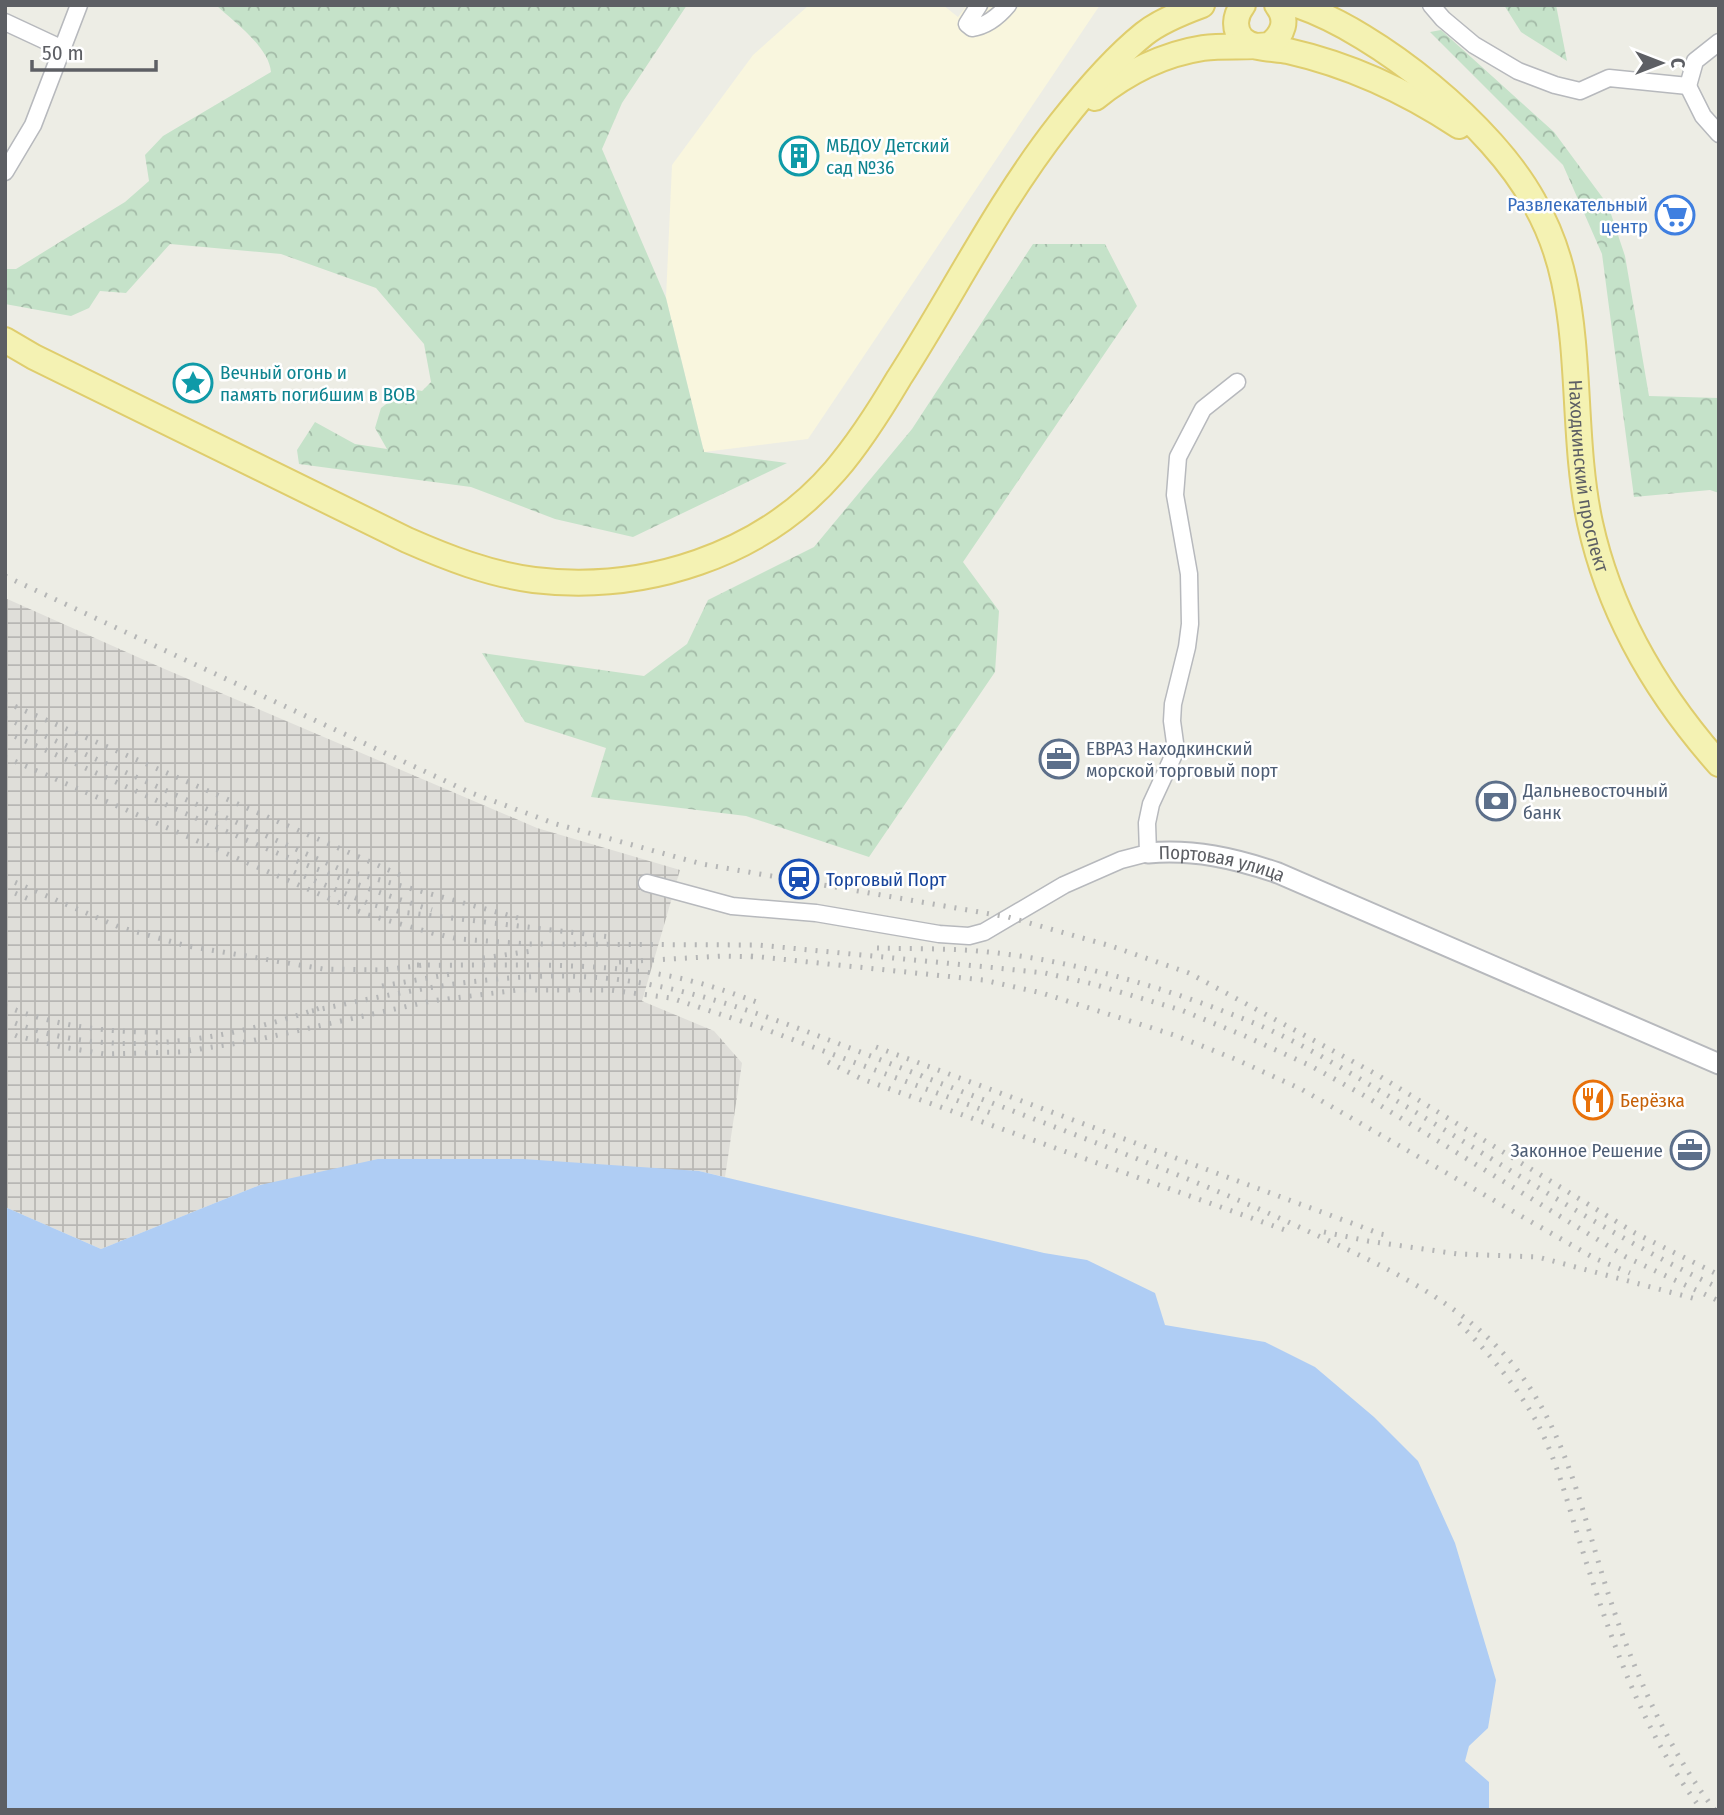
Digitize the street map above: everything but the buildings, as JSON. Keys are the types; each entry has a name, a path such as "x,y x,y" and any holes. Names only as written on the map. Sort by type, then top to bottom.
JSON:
{"main road":[{"path":"5,340 34,357 459,563 496,573 547,581 612,581 686,568 764,531 801,505 835,471 874,419 1013,190 1045,143 1076,104 1145,33 1202,5"},
{"path":"1243,5 1236,19 1237,31 1249,44 1318,59 1396,89 1457,125 1486,145 1511,168"},
{"path":"1045,143 1071,116 1108,88 1142,68 1172,55 1202,48 1269,45 1278,39 1283,29 1284,20 1277,5"},
{"path":"1297,5 1326,16 1402,63 1475,127 1511,168"},
{"name":"Находкинский проспект","path":"1511,168 1534,201 1554,243 1564,282 1583,482 1591,524 1612,595 1650,672 1671,705 1719,764"}],"street":[{"path":"5,172 33,124 79,5"},
{"path":"979,5 967,24 972,28 992,21 1008,5"},
{"path":"1431,5 1474,45 1518,71 1555,85 1580,91 1609,78 1688,86"},
{"path":"5,22 63,49"},
{"path":"1719,42 1695,61 1688,86 1703,116 1719,134"},
{"name":"Портовая улица","path":"1237,382 1203,409 1178,457 1175,495 1189,573 1190,624 1173,704 1172,721 1176,750 1151,804 1147,823 1148,853 1176,850 1206,853 1278,873 1719,1064"},
{"path":"647,883 732,906 816,913 939,934 968,936 984,932 1064,885 1121,860 1148,853"}],"shaded area":[{"path":"809,5 943,5 958,17 967,5 1100,5 808,439 704,452 666,298 672,165 753,55"},
{"path":"5,598 537,828 680,870 642,1001 714,1031 742,1063 725,1177 699,1171 260,1185 101,1249 5,1207"}],"green space":[{"path":"216,5 687,5 622,103 602,149 666,298 704,452 787,463 633,537 555,519 471,487 299,464 297,450 315,422 355,444 387,449 375,428 381,408 407,388 422,391 431,382 424,344 376,288 281,254 170,244 126,293 100,291 89,308 71,316 5,304 5,269 16,269 125,202 149,181 145,155 163,136 271,72 264,53 257,44"},
{"path":"1504,5 1556,5 1567,61 1521,32"},
{"path":"1441,30 1554,132 1608,205 1625,256 1649,396 1719,398 1719,493 1710,490 1634,497 1602,254 1563,165 1430,32"},
{"path":"1033,244 1105,244 1137,306 963,562 999,611 995,672 869,857 746,816 591,797 606,748 525,722 482,653 644,676 687,644 708,600 814,547 912,429"}],"water":[{"path":"378,1159 523,1159 699,1171 1044,1253 1087,1260 1155,1293 1165,1325 1265,1342 1315,1367 1374,1417 1418,1461 1455,1543 1496,1680 1488,1728 1469,1746 1465,1761 1489,1782 1489,1810 5,1810 5,1207 101,1249 260,1185"}],"railway":[{"path":"5,576 469,792 556,824 702,864 1008,917 1111,946 1189,973 1376,1074 1635,1233 1719,1275"},
{"path":"5,702 407,878"},
{"path":"5,718 340,869 522,919"},
{"path":"5,732 269,850 377,892 432,910"},
{"path":"5,757 365,914 459,939 529,944 758,945 987,967 1045,973 1181,1010 1311,1066 1365,1096 1626,1257 1719,1301"},
{"path":"294,872 370,904 401,912 611,937"},
{"path":"5,878 119,927 187,946 323,969 383,970 424,965"},
{"path":"5,889 31,900"},
{"path":"877,948 974,951 1055,962 1153,987 1249,1021 1330,1061 1600,1224 1719,1288"},
{"path":"483,958 532,951"},
{"path":"619,962 723,956 759,957"},
{"path":"751,956 983,980 1042,993 1174,1035 1301,1089 1594,1258 1630,1273"},
{"path":"417,965 541,965 634,971 689,980 762,1004"},
{"path":"382,986 451,974"},
{"path":"312,1011 462,983 538,976 614,979 669,989 776,1020 1147,1162 1271,1214 1396,1274 1450,1307 1475,1326 1498,1347 1536,1397 1551,1425 1574,1482 1611,1602 1642,1683 1668,1737 1715,1810"},
{"path":"5,1031 62,1047 105,1054 181,1052 251,1041 431,1001 518,990 610,990 671,998 759,1027 991,1113"},
{"path":"5,1006 64,1024 125,1031 166,1032"},
{"path":"5,1019 43,1032 82,1040 162,1042 243,1030 320,1008"},
{"path":"876,1047 1392,1236"},
{"path":"828,1062 862,1079 1285,1230"},
{"path":"1324,1232 1458,1254 1538,1257 1696,1299"},
{"path":"1459,1323 1510,1381 1543,1434 1631,1685 1662,1750 1702,1810"}],"place":[{"name":"МБДОУ Детский сад №36","path":"799,156"},
{"name":"Развлекательный центр","path":"1675,215"},
{"name":"Вечный огонь и память погибшим в ВОВ","path":"193,383"},
{"name":"ЕВРАЗ Находкинский морской торговый порт","path":"1059,759"},
{"name":"Дальневосточный банк","path":"1496,801"},
{"name":"Торговый Порт","path":"799,879"},
{"name":"Берёзка","path":"1593,1100"},
{"name":"Законное Решение","path":"1690,1150"}]}
